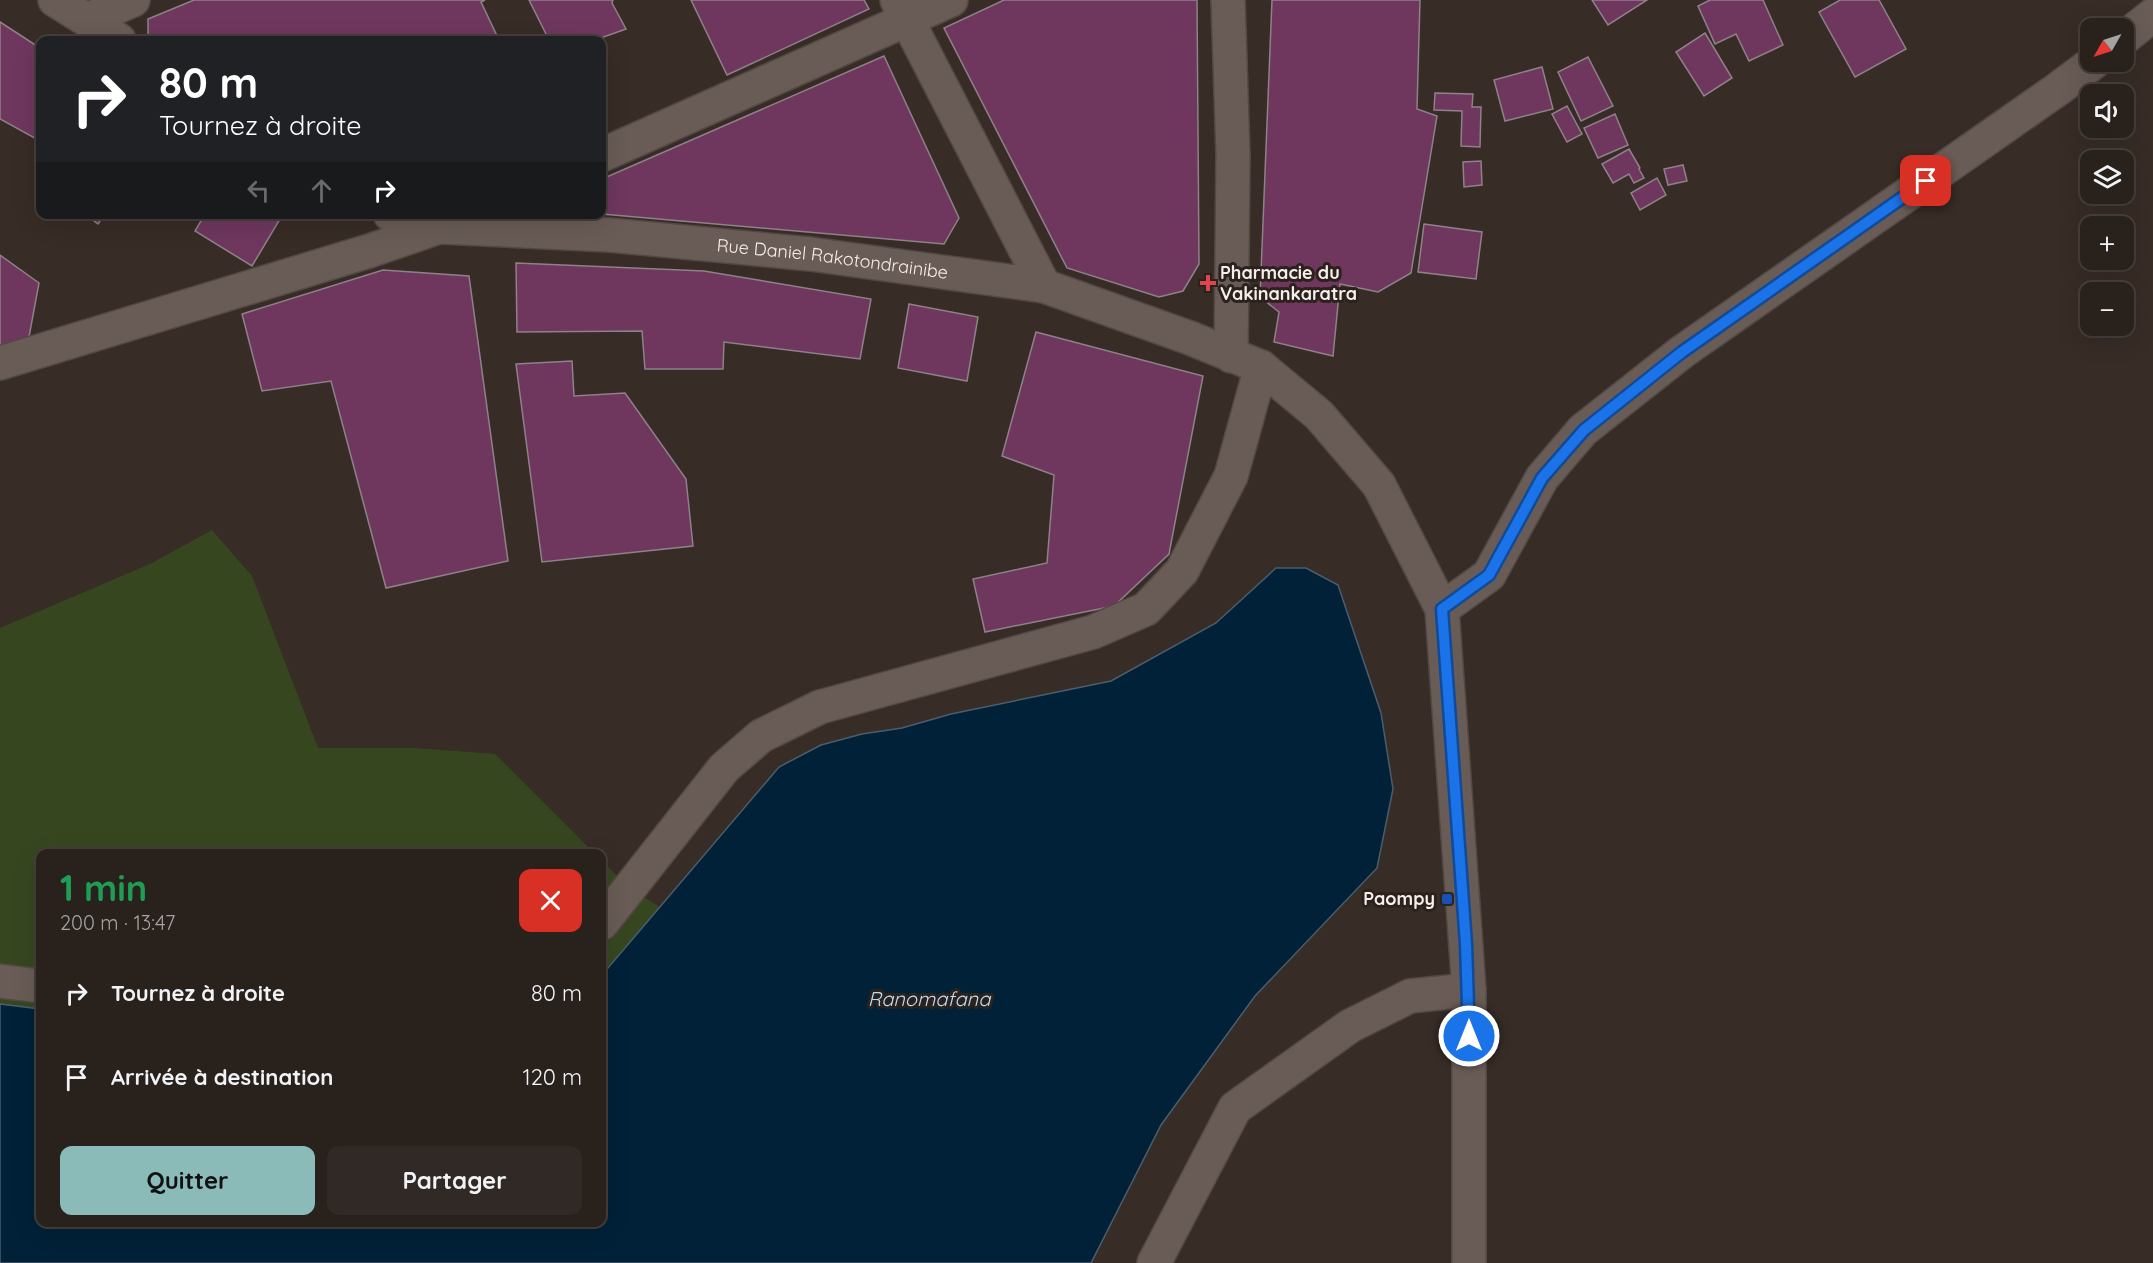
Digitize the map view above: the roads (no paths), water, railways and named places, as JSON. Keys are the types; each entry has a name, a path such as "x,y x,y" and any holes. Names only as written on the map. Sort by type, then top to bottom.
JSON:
{"street":[{"path":"55,0 113,36"},
{"path":"87,20 133,0"},
{"path":"606,153 901,10 951,0"},
{"path":"606,918 724,768 761,736 820,707 1093,632 1146,609 1182,572 1231,476 1246,361 1233,155 1228,0"},
{"path":"901,10 1044,286"},
{"path":"2134,30 2153,15"},
{"path":"1469,1263 1469,990 1442,609 1489,575 1542,478 1584,430 1682,352 2081,72"},
{"name":"Rue Daniel Rakotondrainibe","path":"424,219 798,252 1044,286 1190,339 1246,361 1319,415 1379,485 1442,609"},
{"path":"0,363 369,251 454,221"},
{"path":"0,981 36,986"},
{"path":"1154,1263 1234,1108 1350,1026 1410,996 1469,990"}],"water":[{"name":"Ranomafana","path":"1276,568 1306,568 1338,585 1381,713 1393,789 1377,868 1255,996 1161,1125 1091,1263 0,1263 0,1004 36,1008 36,1227 606,1227 606,970 779,767 821,745 862,734 902,728 951,714 1111,681 1216,623"}],"place":[{"name":"Pharmacie du Vakinankaratra","path":"1208,283"},
{"name":"Paompy","path":"1447,899"}]}
